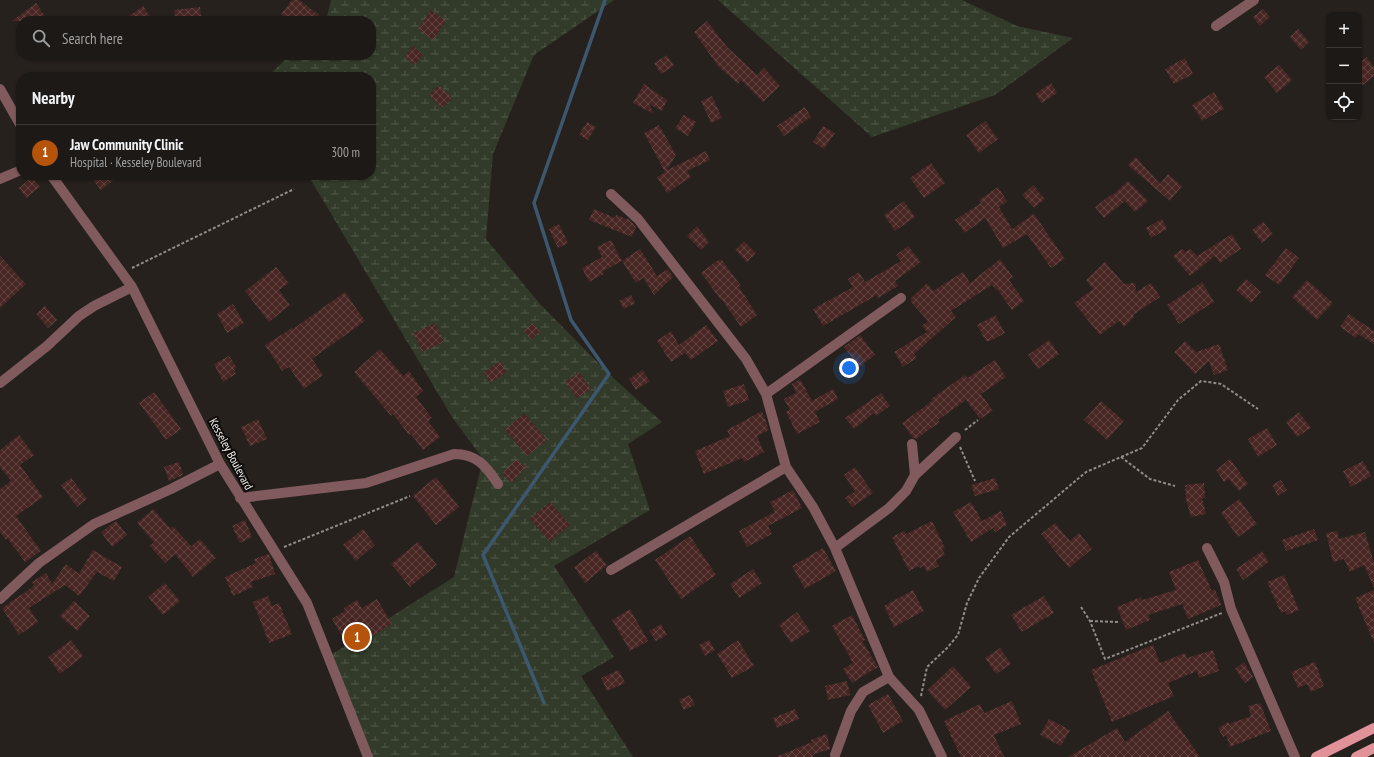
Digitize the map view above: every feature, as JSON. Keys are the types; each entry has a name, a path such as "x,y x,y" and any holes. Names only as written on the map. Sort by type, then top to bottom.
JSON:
{"main road":[{"path":"1316,757 1374,728"},
{"path":"1356,757 1374,748"}],"street":[{"path":"1216,26 1254,0"},
{"path":"0,89 16,117"},
{"path":"0,179 16,172"},
{"name":"Kesseley Boulevard","path":"55,180 132,287 220,464 273,551 307,603 368,757"},
{"path":"611,194 643,225 746,359 766,394 786,467 813,507 835,548 889,677 919,710 942,757"},
{"path":"0,383 47,346 79,316 94,306 132,287"},
{"path":"766,394 901,298"},
{"path":"835,548 889,508 906,491 915,475 956,437"},
{"path":"912,444 915,475"},
{"path":"240,498 366,483 454,454 463,454 474,458 486,467 498,484"},
{"path":"0,599 39,563 94,524 171,489 220,464"},
{"path":"611,570 786,467"},
{"path":"1207,548 1224,582 1230,609 1295,757"},
{"path":"835,755 851,711 863,692 889,677"}],"path":[{"path":"122,273 294,189"},
{"path":"919,710 927,667 958,635 967,603 979,578 1009,537 1086,472 1142,448 1178,400 1201,382 1221,384 1258,409"},
{"path":"975,481 956,437 978,420"},
{"path":"1121,457 1150,479 1175,486"},
{"path":"273,551 410,496"},
{"path":"1081,607 1090,621 1105,659 1230,609"},
{"path":"1090,621 1118,622"}],"green space":[{"path":"331,0 614,0 534,55 493,154 486,239 540,304 609,374 662,422 628,444 650,510 554,566 614,657 581,676 633,757 368,757 329,656 454,577 483,459 452,417 311,180 376,180 376,72 272,72 285,60 376,60 376,16 327,16"},
{"path":"718,0 962,0 1017,26 1073,38 995,95 872,137"}],"building":[{"path":"292,0 299,0 319,15 284,16 281,14"},
{"path":"36,3 45,16 19,16"},
{"path":"143,6 150,16 129,16"},
{"path":"200,7 201,16 175,16 174,10"},
{"path":"1263,9 1270,17 1260,26 1253,17"},
{"path":"431,10 446,21 433,40 418,29"},
{"path":"707,21 727,47 757,75 764,68 780,86 763,102 741,80 738,84 718,66 694,32"},
{"path":"1298,29 1309,42 1301,50 1290,37"},
{"path":"413,46 423,55 415,65 404,57"},
{"path":"667,55 674,66 661,74 654,63"},
{"path":"1367,57 1374,67 1374,76 1362,86 1362,84 1362,61"},
{"path":"1185,58 1193,74 1174,84 1165,69"},
{"path":"1279,65 1292,80 1277,93 1264,77"},
{"path":"1051,83 1057,93 1042,103 1035,94"},
{"path":"644,84 667,100 662,111 649,104 654,114 633,103"},
{"path":"439,85 452,98 442,108 429,95"},
{"path":"1214,92 1224,109 1202,121 1192,105"},
{"path":"712,96 722,118 711,123 701,101"},
{"path":"805,107 811,117 784,136 777,126"},
{"path":"684,115 696,122 688,136 675,128"},
{"path":"985,121 998,139 979,153 966,135"},
{"path":"587,122 596,127 588,140 579,135"},
{"path":"659,125 676,155 667,170 706,151 710,160 687,171 691,177 667,193 657,177 665,172 644,133"},
{"path":"823,126 835,133 824,149 813,142"},
{"path":"1136,157 1160,184 1168,174 1182,186 1170,201 1128,165"},
{"path":"931,163 945,183 924,198 910,178"},
{"path":"28,180 34,180 40,187 26,198 19,188"},
{"path":"93,180 114,180 101,190"},
{"path":"1128,181 1148,201 1135,212 1125,201 1104,218 1095,207 1112,194 1113,195"},
{"path":"1033,185 1045,199 1034,208 1022,195"},
{"path":"998,187 1007,201 999,207 1012,229 1034,214 1065,259 1051,268 1027,234 1003,248 985,218 965,233 955,220 981,203 979,200"},
{"path":"904,201 915,217 895,231 884,215"},
{"path":"594,209 615,218 616,215 630,220 636,227 632,237 589,220"},
{"path":"1162,219 1167,229 1151,238 1146,228"},
{"path":"1263,222 1273,234 1262,243 1252,230"},
{"path":"559,224 568,243 558,248 549,229"},
{"path":"697,226 709,242 701,250 687,236"},
{"path":"1232,234 1241,249 1220,263 1215,256 1190,276 1173,256 1182,249 1185,252 1190,249 1197,256"},
{"path":"611,240 622,261 603,271 604,274 589,282 582,268 602,257 597,247"},
{"path":"744,241 756,253 747,262 735,250"},
{"path":"908,246 921,262 895,281 898,286 878,298 877,295 823,326 813,309 853,287 848,279 859,272 865,282 901,261 896,255"},
{"path":"1286,248 1299,258 1279,285 1265,275"},
{"path":"640,249 657,276 668,269 673,277 654,295 643,278 636,283 622,261"},
{"path":"0,256 26,284 0,308"},
{"path":"1000,259 1013,277 1009,280 1024,301 1012,310 997,289 996,290 992,285 951,311 956,317 914,354 917,358 903,367 894,352 927,332 922,326 928,321 911,302 911,298 927,283 933,291 963,272 970,283"},
{"path":"718,260 722,260 741,286 739,287 757,315 741,327 701,273"},
{"path":"1105,262 1124,284 1135,283 1136,292 1151,283 1160,297 1133,315 1134,317 1124,327 1119,321 1100,335 1074,303 1093,289 1086,280"},
{"path":"276,267 289,283 279,290 290,305 269,322 245,291"},
{"path":"1246,279 1261,292 1251,303 1236,290"},
{"path":"1307,280 1333,303 1317,320 1292,297"},
{"path":"1202,282 1214,302 1179,324 1167,305"},
{"path":"345,292 365,321 312,359 323,375 304,389 289,367 282,371 265,345 292,328 293,329"},
{"path":"631,295 635,303 624,309 619,301"},
{"path":"233,304 244,323 227,333 217,314"},
{"path":"45,306 57,320 48,328 36,314"},
{"path":"1349,314 1374,331 1374,344 1358,334 1356,338 1340,327"},
{"path":"995,315 1005,333 990,341 986,341 977,325"},
{"path":"435,323 444,342 422,352 413,333"},
{"path":"533,323 540,331 531,340 524,331"},
{"path":"706,325 718,341 691,360 685,353 671,362 657,341 671,331 679,345"},
{"path":"860,335 875,355 859,367 844,347"},
{"path":"1049,340 1059,354 1038,369 1028,355"},
{"path":"1185,341 1196,352 1219,344 1228,370 1214,375 1209,361 1195,374 1174,352"},
{"path":"380,349 403,376 409,371 423,391 416,397 432,418 428,421 440,437 423,450 411,434 409,435 393,414 391,416 354,372"},
{"path":"229,356 237,368 234,369 236,374 223,382 214,364"},
{"path":"995,360 1006,377 981,394 993,411 980,419 966,400 938,420 940,422 916,439 913,438 902,423 932,401 931,399 965,375 967,378"},
{"path":"500,361 507,372 491,383 483,373"},
{"path":"642,370 650,381 636,390 629,379"},
{"path":"579,372 591,389 577,398 565,382"},
{"path":"800,379 812,401 833,389 838,399 815,412 820,422 797,434 786,412 790,410 784,399 796,393 792,384"},
{"path":"744,384 749,400 728,407 723,391"},
{"path":"154,392 181,429 166,440 139,403"},
{"path":"881,393 890,406 876,416 874,413 854,429 845,418"},
{"path":"1101,401 1124,421 1107,440 1084,420"},
{"path":"762,411 769,430 757,436 764,452 744,462 742,458 704,474 695,451 730,436 727,430"},
{"path":"1299,412 1311,428 1297,437 1286,422"},
{"path":"524,413 547,440 527,456 505,430"},
{"path":"258,419 267,439 250,446 241,427"},
{"path":"1267,428 1277,445 1258,457 1248,439"},
{"path":"19,435 34,455 20,465 43,497 16,516 41,551 25,562 8,539 6,540 0,532 0,489 11,481 0,467 0,450"},
{"path":"516,459 526,467 512,483 502,474"},
{"path":"1230,459 1248,484 1239,491 1229,479 1224,482 1216,470"},
{"path":"1363,461 1371,476 1351,487 1343,471"},
{"path":"179,462 183,475 169,481 164,467"},
{"path":"855,467 873,493 852,507 845,498 855,491 844,475"},
{"path":"436,477 459,507 436,525 413,496"},
{"path":"71,478 87,499 77,507 61,485"},
{"path":"995,478 999,489 975,496 971,485"},
{"path":"1281,480 1287,490 1278,496 1272,485"},
{"path":"1204,483 1205,498 1202,498 1206,514 1191,517 1186,500 1185,485"},
{"path":"793,490 802,508 768,526 772,534 747,547 739,531 775,512 770,502"},
{"path":"1239,499 1257,524 1238,537 1221,513"},
{"path":"550,502 570,525 550,542 530,519"},
{"path":"971,502 982,521 1001,511 1007,525 995,532 993,528 971,542 953,512"},
{"path":"153,509 170,528 173,526 191,546 200,539 216,558 193,577 175,554 165,563 150,546 154,542 137,523"},
{"path":"245,520 252,537 240,543 232,526"},
{"path":"116,521 127,535 112,547 101,532"},
{"path":"932,521 945,548 942,549 945,555 936,560 939,566 927,572 924,566 920,568 919,566 909,571 892,537 904,531 906,534"},
{"path":"1055,523 1070,541 1079,533 1092,549 1069,568 1041,534"},
{"path":"363,529 375,545 356,561 343,545"},
{"path":"1314,529 1318,540 1286,551 1282,540"},
{"path":"1337,531 1339,539 1365,532 1374,563 1374,588 1364,565 1350,572 1344,559 1333,562 1326,533"},
{"path":"690,536 716,575 681,599 655,560"},
{"path":"418,542 437,565 410,587 391,564"},
{"path":"823,548 836,571 805,589 792,566"},
{"path":"93,550 122,567 114,581 97,572 79,596 65,585 29,608 38,622 19,635 2,608 34,586 32,582 46,573 52,584 66,564 79,574"},
{"path":"596,551 607,565 585,583 574,567"},
{"path":"1262,551 1269,562 1243,580 1236,569"},
{"path":"269,554 275,574 251,582 253,587 233,596 225,577 256,563 254,559"},
{"path":"1198,560 1212,591 1215,590 1221,605 1188,619 1182,604 1148,615 1150,620 1126,630 1117,607 1141,597 1142,600 1176,590 1169,572"},
{"path":"753,569 762,583 739,598 730,584"},
{"path":"1284,575 1299,610 1287,615 1285,611 1281,613 1267,582"},
{"path":"165,583 180,601 163,615 148,597"},
{"path":"913,590 924,611 894,627 884,606"},
{"path":"1374,590 1374,643 1355,598"},
{"path":"268,596 272,606 279,603 292,634 269,643 253,602"},
{"path":"1044,596 1054,613 1022,632 1011,615"},
{"path":"377,599 392,624 350,650 332,619 345,611 344,608 357,600 362,608"},
{"path":"74,601 90,616 77,631 60,616"},
{"path":"630,609 648,641 630,651 612,620"},
{"path":"797,612 810,631 791,643 779,625"},
{"path":"852,615 865,640 862,641 878,667 852,683 843,669 853,663 832,626"},
{"path":"661,624 667,635 656,641 649,631"},
{"path":"71,640 83,656 60,674 48,657"},
{"path":"709,640 715,650 705,656 699,645"},
{"path":"738,640 754,666 732,678 717,654"},
{"path":"1153,645 1160,663 1185,653 1187,658 1213,650 1219,671 1199,678 1197,671 1168,683 1174,696 1112,722 1091,670"},
{"path":"1000,648 1011,664 996,674 985,658"},
{"path":"1244,662 1253,677 1245,683 1235,669"},
{"path":"1315,662 1324,686 1311,692 1307,684 1298,688 1291,672"},
{"path":"953,666 971,687 945,710 927,690"},
{"path":"619,670 625,683 607,691 601,678"},
{"path":"847,681 850,695 828,700 825,686"},
{"path":"888,694 903,721 883,733 868,705"},
{"path":"690,695 695,705 684,710 679,700"},
{"path":"1012,701 1021,724 994,735 1004,757 961,757 944,721 980,704 984,713"},
{"path":"1260,703 1271,731 1230,747 1226,735 1223,737 1218,728 1228,722 1229,724 1251,716 1248,706"},
{"path":"795,709 799,719 777,728 773,718"},
{"path":"1168,711 1200,757 1068,757 1117,728 1125,742"},
{"path":"1049,719 1070,730 1061,746 1040,735"},
{"path":"827,734 830,749 812,755 813,757 776,757 812,742 811,740"}],"waterway":[{"path":"544,703 483,555 609,374 571,320 534,203 605,0"}],"place":[{"name":"Jaw Community Clinic","path":"357,637"}]}
